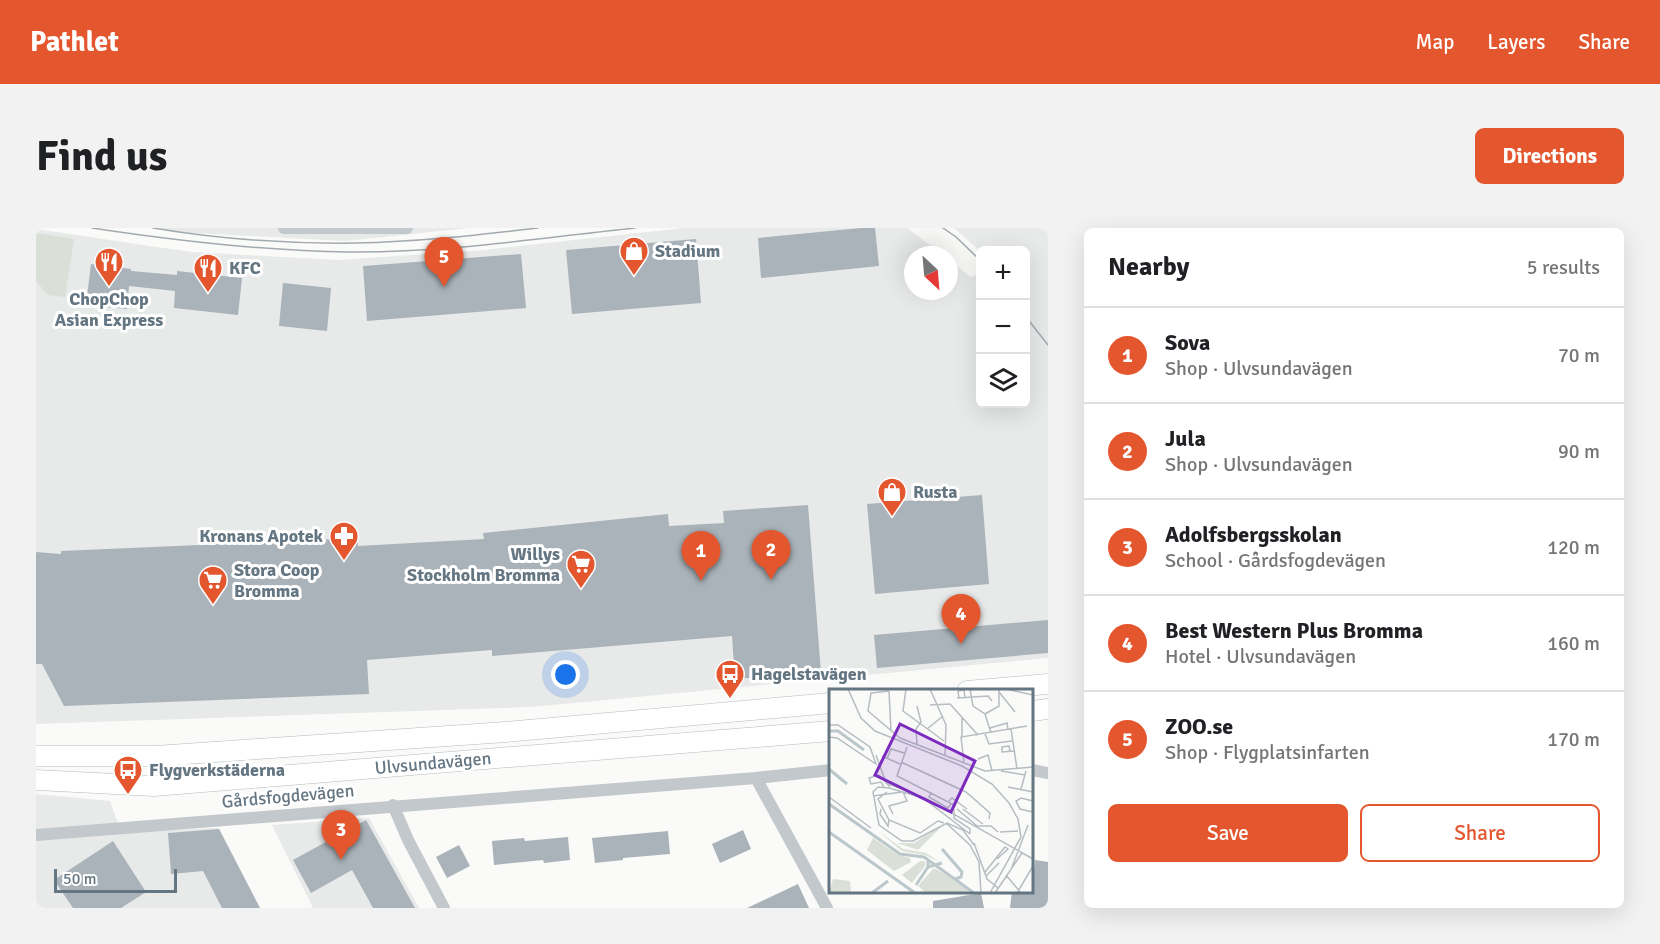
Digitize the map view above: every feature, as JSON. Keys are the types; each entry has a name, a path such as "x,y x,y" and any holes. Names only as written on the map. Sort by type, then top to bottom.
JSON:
{"main road":[{"path":"980,689 1048,684"},
{"name":"Ulvsundavägen","path":"36,756 156,756 448,736 829,703"},
{"path":"1033,711 1048,709"},
{"name":"Ulvsundavägen","path":"36,780 154,786 829,731"}],"street":[{"path":"284,228 407,228"},
{"name":"Gårdsfogdevägen","path":"36,835 756,778 829,770"},
{"path":"1033,770 1048,773"},
{"path":"756,778 827,908"},
{"path":"393,805 408,840 444,908"}],"shaded area":[{"path":"156,228 470,228 345,241 173,232"},
{"path":"683,228 907,228 931,246 904,246 904,300 958,300 958,267 971,277 976,275 976,408 1030,408 1030,246 976,247 954,228 1048,228 1048,658 531,707 36,724 36,229 191,252 338,260 483,250"},
{"path":"36,233 74,239 65,297 48,295 36,281"},
{"path":"36,794 110,801 121,832 219,828 260,908 36,908"},
{"path":"369,818 419,908 313,908 272,825"}],"building":[{"path":"875,228 879,266 761,278 758,238"},
{"name":"Stadium","path":"696,239 701,303 572,314 566,250"},
{"path":"521,254 526,308 367,321 363,266"},
{"path":"91,264 131,269 131,271 177,275 177,271 242,278 238,315 174,308 175,291 129,286 127,309 86,305"},
{"path":"283,283 331,288 327,331 279,326"},
{"path":"982,495 989,584 875,594 867,504"},
{"path":"808,505 821,673 735,679 732,636 492,656 492,650 367,660 369,694 64,706 42,664 36,664 36,552 61,554 61,551 358,538 358,546 484,539 483,533 668,514 669,526 724,523 723,511"},
{"path":"1048,620 1048,653 877,668 874,635"},
{"path":"366,820 415,908 373,908 352,870 311,893 293,860"},
{"path":"219,829 260,908 222,908 203,871 171,874 168,833"},
{"path":"743,830 751,849 720,863 712,844"},
{"path":"668,831 670,854 595,863 592,838"},
{"path":"568,837 570,860 494,865 492,841"},
{"path":"113,841 146,892 121,908 73,908 54,880"},
{"path":"459,845 470,866 447,878 436,857"},
{"path":"1035,860 1048,862 1048,908 1010,908 1012,893 1033,893"},
{"path":"798,884 809,908 747,908"},
{"path":"981,893 984,908 933,908 933,901"}],"tram line":[{"path":"92,228 284,250 349,252 456,247 635,228"},
{"path":"153,228 228,238 330,243 424,240 538,228"},
{"path":"943,228 976,256"},
{"path":"1030,322 1048,345"}],"place":[{"name":"Stadium","path":"634,276"},
{"name":"ZOO.se","path":"444,287"},
{"name":"ChopChop Asian Express","path":"109,288"},
{"name":"KFC","path":"208,294"},
{"name":"Rusta","path":"892,518"},
{"name":"Kronans Apotek","path":"344,562"},
{"name":"Jula","path":"771,580"},
{"name":"Sova","path":"701,581"},
{"name":"Willys Stockholm Bromma","path":"581,590"},
{"name":"Stora Coop Bromma","path":"213,606"},
{"name":"Best Western Plus Bromma","path":"961,644"},
{"name":"Hagelstavägen","path":"730,700"},
{"name":"Flygverkstäderna","path":"128,796"},
{"name":"Adolfsbergsskolan","path":"341,860"}]}
